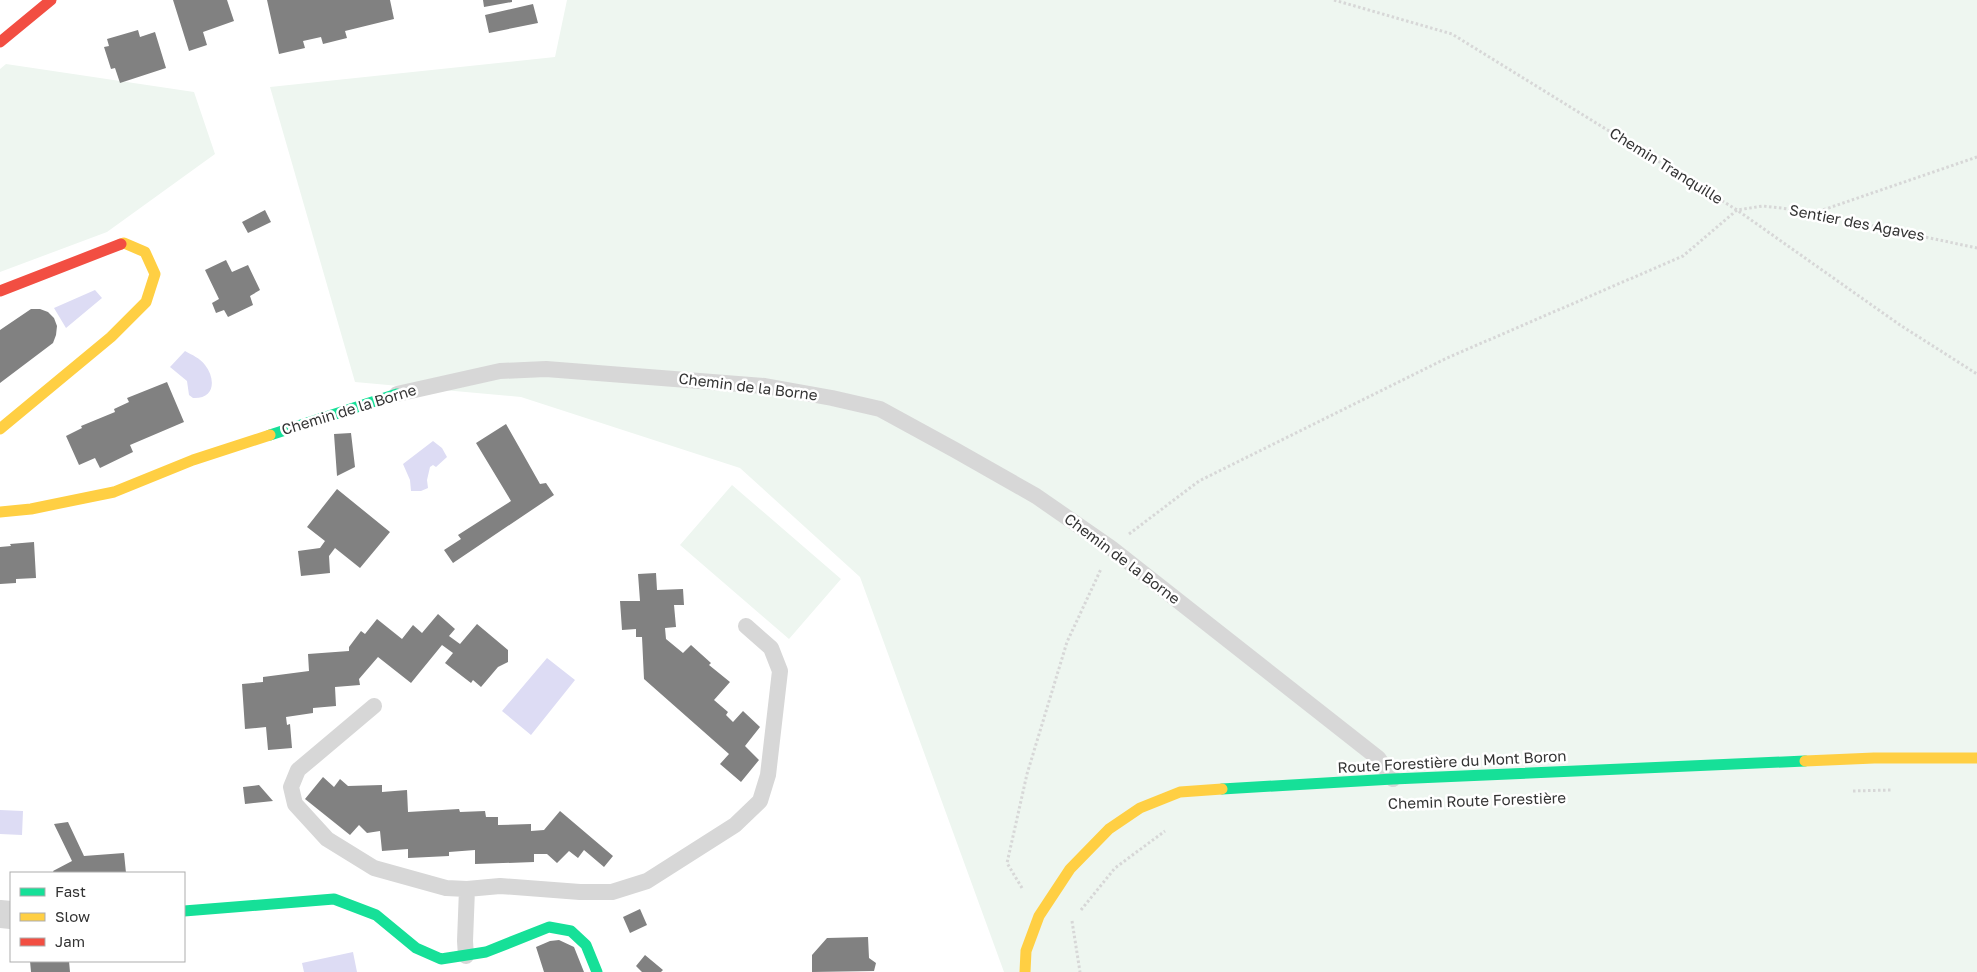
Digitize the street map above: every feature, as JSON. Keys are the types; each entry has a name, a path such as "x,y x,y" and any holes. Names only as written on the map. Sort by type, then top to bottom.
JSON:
{"street":[{"path":"0,42 51,0"},
{"path":"0,291 124,243 146,252 155,274 146,302 112,337 0,429"},
{"name":"Chemin de la Borne","path":"0,512 30,510 114,492 193,460 397,394"},
{"name":"Route Forestière du Mont Boron","path":"1024,972 1026,951 1039,916 1070,869 1109,829 1140,808 1180,792 1393,779 1874,758 1977,758"},
{"path":"185,911 334,899 376,914 416,948 441,960 486,952 550,928 571,931 586,945 597,972"}],"lane":[{"name":"Chemin de la Borne","path":"397,394 500,372 546,369 765,386 832,398 880,410 1036,496 1111,548 1378,758 1393,779"},
{"path":"374,706 298,770 291,787 295,804 327,839 374,868 446,888 467,889 500,886 580,892 612,892 647,881 735,825 760,801 768,775 780,672 771,648 746,626"},
{"path":"466,956 467,889"}],"path":[{"name":"Chemin Tranquille","path":"1334,0 1452,34 1737,210 1900,325 1977,374"},
{"path":"1813,213 1977,157"},
{"name":"Sentier des Agaves","path":"1737,210 1763,206 1813,213 1977,248"},
{"path":"1039,916 1008,863 1027,774 1067,642 1111,548 1199,482 1447,358 1683,256 1737,210"},
{"path":"1848,791 1898,790"},
{"path":"1080,972 1072,921 1115,868 1167,830"}],"shaded area":[{"path":"567,0 1977,0 1977,972 1004,972 860,577 740,468 521,397 355,382 270,87 555,57"},
{"path":"6,64 194,92 215,154 107,232 0,272 0,69"},
{"path":"732,485 841,579 789,639 680,545"}],"water":[{"path":"95,290 102,298 66,328 54,308"},
{"path":"185,351 196,357 209,370 212,382 206,395 193,398 189,395 187,381 170,367"},
{"path":"433,441 442,448 447,457 436,467 433,465 430,467 427,480 428,488 421,491 411,491 410,480 403,464"},
{"path":"547,658 575,680 531,735 502,711"},
{"path":"0,810 23,811 22,835 0,834"},
{"path":"353,952 357,972 304,972 302,963"}],"building":[{"path":"173,0 227,0 234,21 203,32 207,45 189,51"},
{"path":"267,0 390,0 394,19 345,31 347,38 323,44 321,37 303,41 305,48 279,54"},
{"path":"483,0 512,0 512,2 484,7"},
{"path":"533,4 538,23 489,33 485,15"},
{"path":"138,30 140,37 155,32 166,68 120,83 115,68 111,69 104,47 109,46 107,39"},
{"path":"265,210 271,222 248,233 242,222"},
{"path":"226,260 232,272 248,265 260,290 250,296 253,305 228,317 224,310 216,313 212,303 219,299 205,270"},
{"path":"31,309 40,309 48,312 54,318 57,326 53,343 0,383 0,330"},
{"path":"167,382 184,422 130,445 133,452 100,468 95,458 79,465 66,436 82,428 81,426 115,412 114,409 129,402 127,398"},
{"path":"506,424 540,484 546,483 554,495 453,563 444,550 461,539 458,535 511,501 476,443"},
{"path":"351,433 355,467 337,476 334,434"},
{"path":"337,489 390,532 360,568 335,548 329,556 330,573 301,576 298,551 320,548 325,541 307,527"},
{"path":"34,542 36,578 16,579 16,583 0,584 0,547 11,546 10,544"},
{"path":"656,573 657,590 683,589 684,605 674,605 676,627 665,628 666,639 683,653 691,645 711,663 709,665 730,682 714,700 728,712 726,715 733,722 743,711 760,727 745,746 759,760 741,782 720,764 729,754 644,679 642,637 636,637 636,629 622,630 620,601 640,601 638,574"},
{"path":"438,614 455,629 449,636 460,644 477,624 508,650 508,662 498,667 481,687 473,680 471,683 445,663 453,653 442,645 411,683 378,657 359,679 360,685 335,687 336,706 313,708 313,713 286,717 287,725 290,724 292,748 268,750 266,727 245,729 242,684 263,682 263,677 309,671 308,654 349,651 349,647 361,631 365,634 377,619 402,639 413,625 422,633"},
{"path":"323,777 334,787 340,779 348,786 382,785 382,792 407,790 408,812 459,809 460,812 485,811 486,817 498,817 498,825 531,824 531,831 544,830 560,811 613,856 604,867 584,850 578,858 569,851 557,863 547,854 534,854 534,862 475,864 475,850 449,852 449,856 408,858 408,849 382,851 380,831 367,833 359,825 350,835 305,799"},
{"path":"259,785 273,801 245,804 243,787"},
{"path":"68,822 84,856 124,853 126,872 54,872 72,861 54,824"},
{"path":"640,909 647,925 630,933 623,917"},
{"path":"868,937 869,958 876,963 874,971 812,972 812,955 827,938"},
{"path":"559,940 574,947 584,972 544,972 536,947 550,941"},
{"path":"645,955 663,970 661,972 642,972 636,966"},
{"path":"30,962 69,962 70,972 31,972"}],"traffic: fast":[{"path":"270,435 397,394"},
{"path":"1222,789 1393,779 1805,761"},
{"path":"185,911 334,899 376,915 416,948 441,959 486,952 549,927 571,931 586,945 597,972"}],"traffic: slow":[{"path":"0,429 111,337 146,302 155,274 145,252 124,243 121,244"},
{"path":"0,512 31,509 114,492 193,460 270,435"},
{"path":"1805,761 1874,758 1977,758"},
{"path":"1025,972 1026,951 1039,916 1070,869 1109,829 1140,808 1180,792 1222,789"}],"traffic: jam":[{"path":"0,42 51,0"},
{"path":"0,291 121,244"}]}
